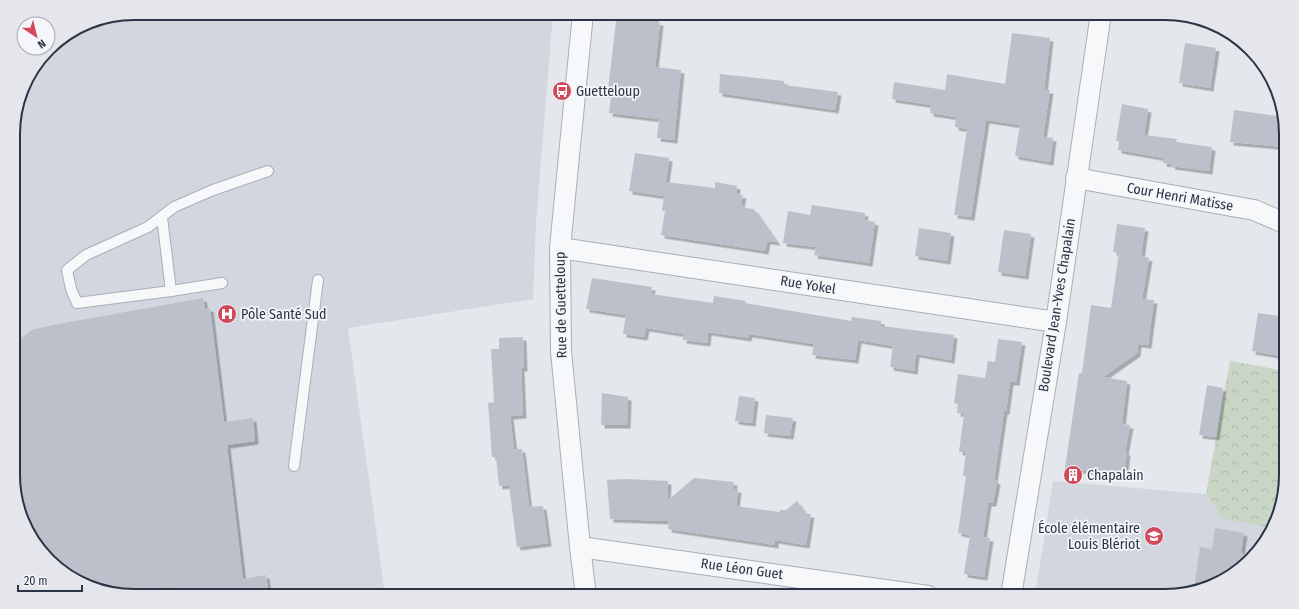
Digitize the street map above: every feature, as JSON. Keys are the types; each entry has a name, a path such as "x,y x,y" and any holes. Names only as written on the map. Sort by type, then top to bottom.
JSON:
{"street":[{"name":"Rue de Guetteloup","path":"582,20 560,248 561,351 585,589"},
{"name":"Boulevard Jean-Yves Chapalain","path":"1012,589 1056,322 1076,178 1101,20"},
{"name":"Cour Henri Matisse","path":"1076,178 1254,210 1279,221"},
{"name":"Rue Yokel","path":"560,248 1056,322"},
{"name":"Rue Léon Guet","path":"580,547 878,589"}],"lane":[{"path":"222,283 77,303 71,289 67,270 86,255 148,227 174,208 213,190 268,171"},
{"path":"162,218 171,291"},
{"path":"294,466 318,280"}],"shaded area":[{"name":"Pôle Santé Sud","path":"126,20 552,20 536,223 533,299 348,328 383,589 119,588 104,585 77,574 53,556 35,532 29,519 24,505 20,475 20,126 24,104 32,83 51,56 56,56 56,50 77,35 104,24"},
{"name":"École élémentaire Louis Blériot","path":"1053,481 1206,494 1223,519 1265,527 1264,532 1246,556 1222,574 1202,583 1173,589 1036,589"}],"green space":[{"path":"1230,361 1279,370 1279,483 1275,505 1264,531 1265,527 1223,519 1206,494"}],"building":[{"path":"616,20 654,20 654,22 660,22 655,67 681,70 674,140 657,138 659,119 609,113 611,98 607,98"},
{"path":"1012,33 1050,38 1044,90 1050,90 1043,137 1053,138 1050,162 1015,156 1020,125 986,120 971,217 954,215 967,129 955,127 956,117 930,113 931,105 892,99 894,82 945,90 947,74 1005,84"},
{"path":"1185,43 1216,48 1210,88 1179,83"},
{"path":"720,74 784,81 784,85 838,92 835,110 719,93"},
{"path":"1122,104 1148,109 1144,135 1177,139 1176,142 1212,147 1209,171 1171,166 1172,164 1163,163 1164,158 1118,150 1119,141 1116,141"},
{"path":"1234,110 1277,116 1279,146 1230,142"},
{"path":"635,153 669,158 664,196 629,191"},
{"path":"666,182 715,188 715,182 737,186 736,194 743,195 741,205 745,205 745,208 754,209 777,242 767,241 765,251 661,235 665,211 662,211"},
{"path":"812,205 865,213 864,220 875,222 869,263 814,255 816,247 783,243 788,211 810,215"},
{"path":"1117,224 1145,228 1141,256 1149,258 1142,299 1154,300 1148,345 1138,344 1137,353 1103,377 1127,381 1122,424 1130,425 1125,452 1127,452 1124,476 1065,468 1079,373 1082,373 1091,305 1111,308 1119,253 1113,252"},
{"path":"919,228 951,233 947,261 915,256"},
{"path":"1004,230 1031,234 1025,276 998,272"},
{"path":"592,278 652,287 651,294 713,303 714,296 746,301 745,303 851,321 852,317 881,321 881,326 954,335 951,360 916,354 914,371 890,367 893,346 858,340 855,360 812,355 814,344 749,334 748,338 708,332 707,343 683,340 684,334 646,328 644,337 623,334 626,315 586,309"},
{"path":"203,298 205,309 210,308 224,422 253,418 255,441 227,445 243,579 266,575 268,589 171,589 171,587 134,589 112,587 77,574 53,556 35,532 24,505 21,490 20,339 32,330"},
{"path":"1258,313 1279,316 1277,321 1279,321 1279,356 1252,351"},
{"path":"523,337 524,368 521,368 523,415 510,416 514,449 522,449 529,507 543,506 548,543 517,547 509,485 499,486 496,457 492,457 488,403 494,402 491,349 499,349 499,338"},
{"path":"998,339 1022,342 1016,382 1010,382 1006,411 1004,411 994,480 997,481 993,503 988,503 983,537 990,538 984,577 964,574 970,535 958,533 966,476 963,476 966,452 959,452 964,414 957,413 958,404 954,403 958,374 985,378 988,361 995,362"},
{"path":"1207,385 1223,388 1216,437 1199,435"},
{"path":"602,393 628,397 627,425 601,425"},
{"path":"739,396 755,398 752,423 735,421"},
{"path":"766,415 793,418 790,436 764,433"},
{"path":"694,478 734,482 733,489 738,489 736,506 779,512 780,510 786,510 797,501 806,514 811,514 806,545 775,540 775,545 668,529 669,521 610,519 607,480 626,479 668,481 667,501"},
{"path":"1215,528 1244,533 1241,552 1245,556 1222,574 1195,585 1200,547 1212,549"}],"place":[{"name":"Guetteloup","path":"562,91"},
{"name":"Pôle Santé Sud","path":"227,314"},
{"name":"Chapalain","path":"1073,475"},
{"name":"École élémentaire Louis Blériot","path":"1154,536"}]}
